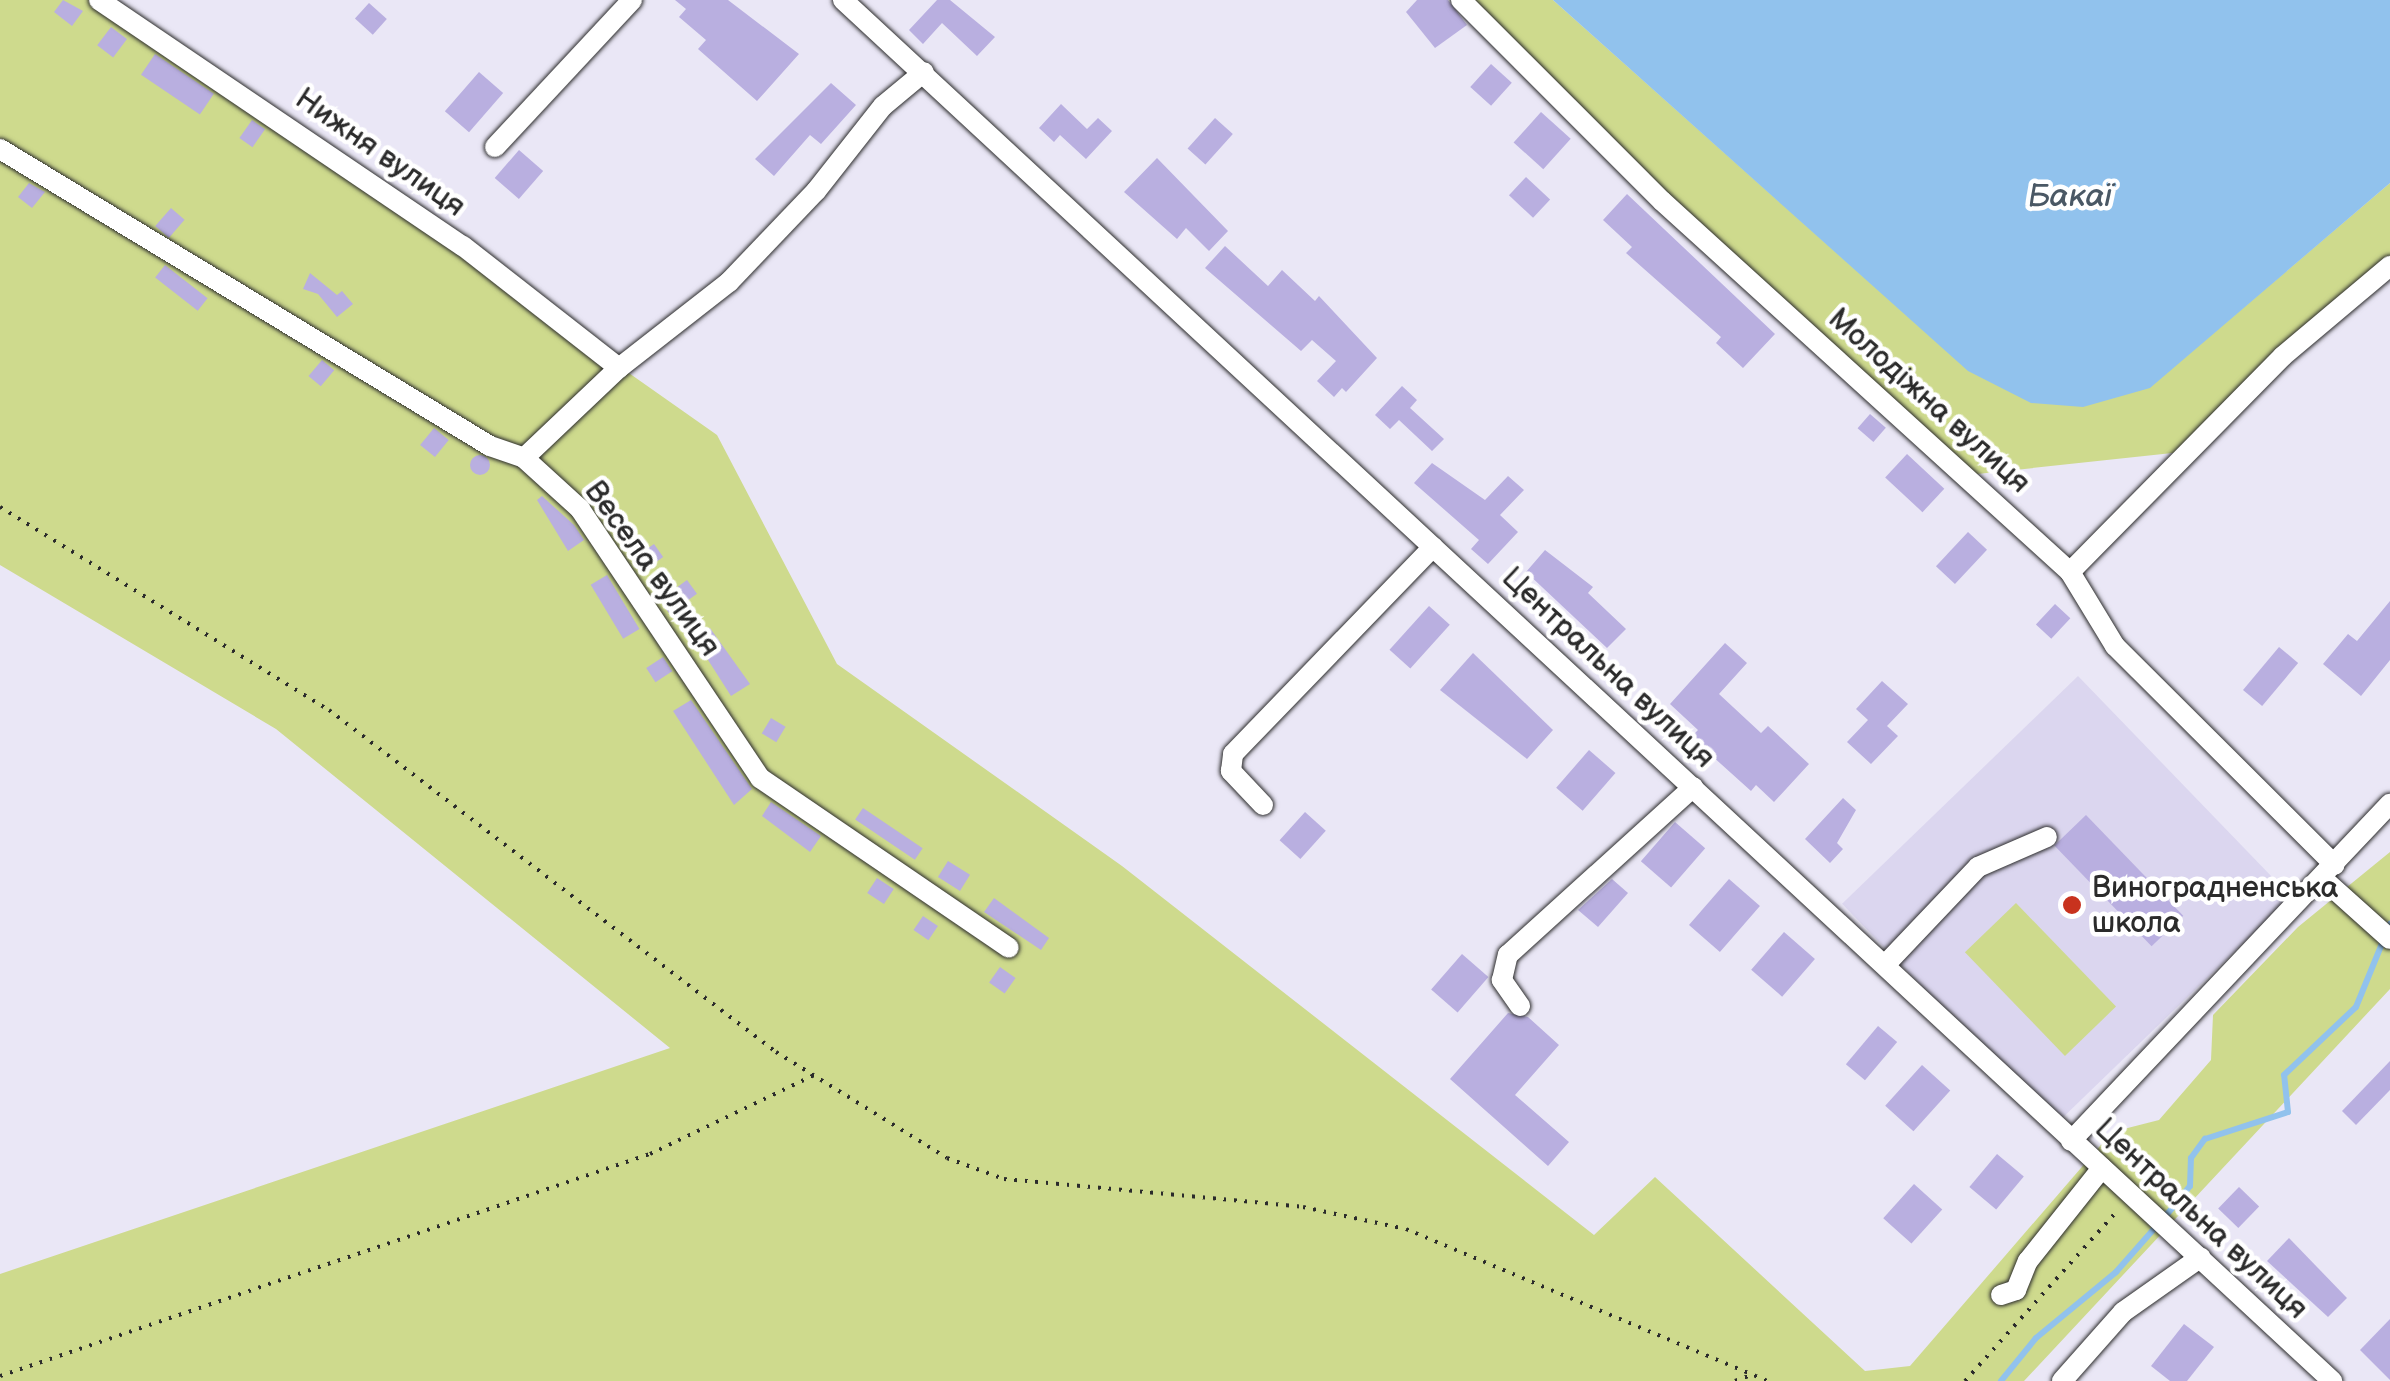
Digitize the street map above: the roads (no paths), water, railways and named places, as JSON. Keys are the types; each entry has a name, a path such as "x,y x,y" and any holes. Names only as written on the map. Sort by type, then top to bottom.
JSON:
{"street":[{"name":"Нижня вулиця","path":"98,0 463,246 619,368"},
{"path":"495,147 632,0"},
{"name":"Центральна вулиця","path":"843,0 2332,1381"},
{"name":"Молодіжна вулиця","path":"1462,0 1662,202 2070,572 2116,646 2329,871 2369,925 2390,939"},
{"path":"524,458 619,368 729,282 816,191 883,106 924,72"},
{"name":"Весела вулиця","path":"0,149 473,436 524,458 580,509 760,778 1008,948"},
{"path":"2070,572 2283,356 2390,266"},
{"path":"1263,805 1231,770 1233,754 1433,547"},
{"path":"1520,1006 1504,990 1508,956 1693,788"},
{"path":"2071,1140 2390,804"},
{"path":"1885,965 1978,867 2048,837"},
{"path":"2001,1295 2016,1290 2028,1262 2102,1168"},
{"path":"2062,1381 2124,1312 2201,1257"}],"water":[{"name":"Бакаї","path":"1553,0 2390,0 2390,183 2150,388 2083,407 2031,403 1968,371"}],"waterway":[{"path":"2001,1381 2036,1338 2116,1272 2175,1205 2190,1186 2191,1158 2205,1139 2288,1112 2284,1075 2356,1007 2390,924"}],"place":[{"name":"Виноградненська школа","path":"2072,905"}]}
